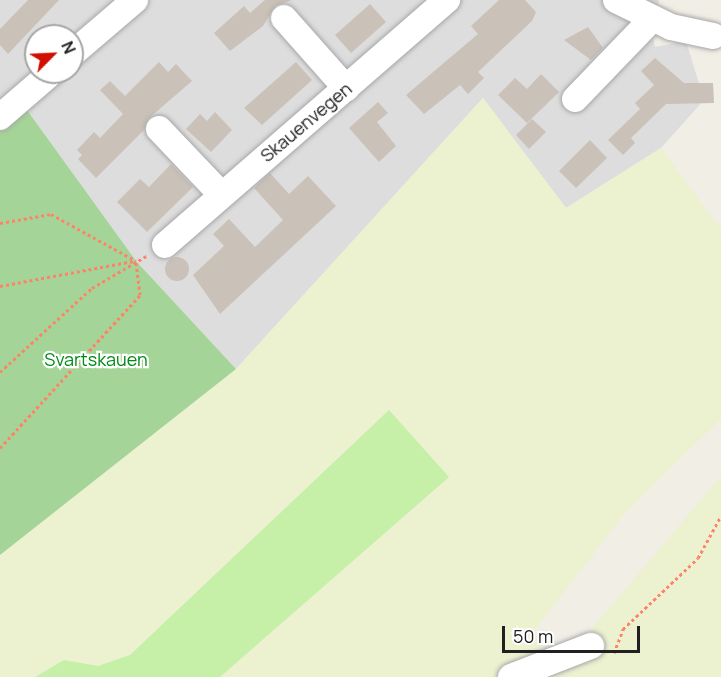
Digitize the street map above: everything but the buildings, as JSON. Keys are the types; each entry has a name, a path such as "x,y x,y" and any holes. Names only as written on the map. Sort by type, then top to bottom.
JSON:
{"street":[{"path":"84,44 135,0"},
{"name":"Skauenvegen","path":"165,245 447,0"},
{"path":"616,0 653,18 713,36"},
{"path":"284,18 346,88"},
{"path":"575,99 653,18"},
{"path":"4,104 34,84"},
{"path":"159,129 221,194"},
{"path":"511,677 602,650"}],"path":[{"path":"0,223 51,214 136,261"},
{"path":"0,372 92,288 165,245"},
{"path":"0,286 136,261"},
{"path":"0,448 140,295 136,261"},
{"path":"602,650 698,558 721,516"}],"shaded area":[{"path":"0,0 659,0 651,30 655,47 686,41 704,100 661,148 566,208 483,98 236,369 136,261 0,129"}],"green space":[{"path":"483,98 566,208 661,148 721,229 721,419 626,512 534,631 545,656 582,640 721,476 721,677 220,677 389,410 130,655 98,666 64,660 35,677 0,677 0,555 236,369"},
{"name":"Svartskauen","path":"24,106 136,261 236,369 0,555 0,129"},
{"path":"389,410 449,477 220,677 35,677 64,660 98,666 130,655"}]}
